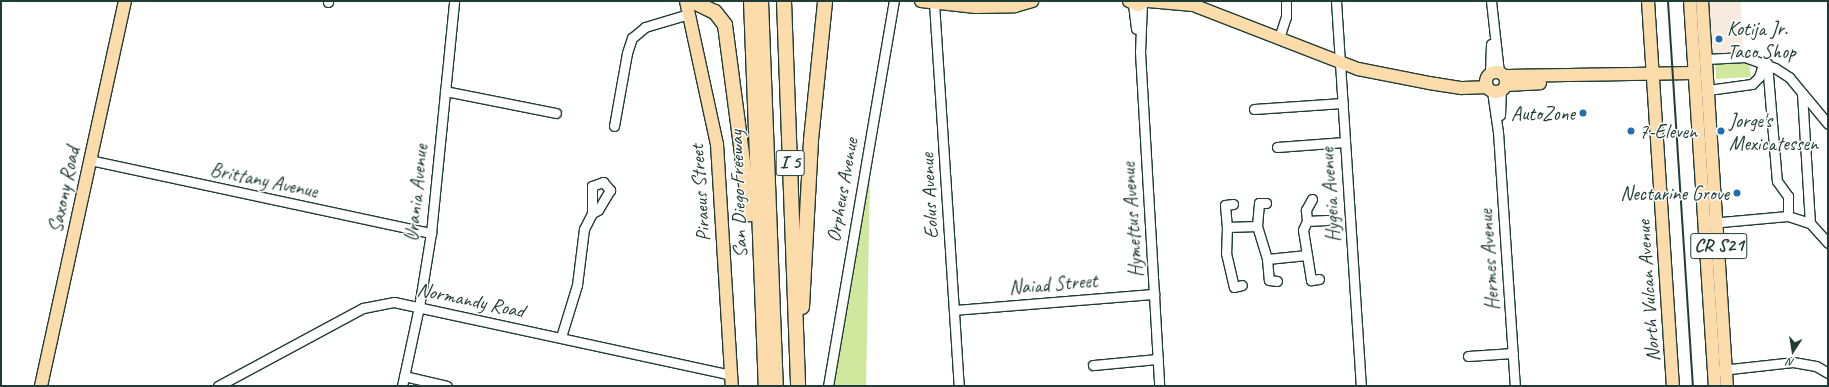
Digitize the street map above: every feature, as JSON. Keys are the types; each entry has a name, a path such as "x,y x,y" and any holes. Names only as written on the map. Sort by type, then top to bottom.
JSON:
{"highway":[{"name":"San Diego Freeway","path":"750,1 766,386"},
{"path":"762,1 776,386"},
{"path":"777,1 788,386"},
{"name":"I 5","path":"784,1 798,386"},
{"path":"796,324 803,303 811,140 825,1"},
{"path":"689,5 715,12 725,25 762,302"}],"main road":[{"name":"Saxony Road","path":"41,386 125,1"},
{"path":"921,1 934,3 1008,6 1032,1"},
{"name":"North Vulcan Avenue","path":"1648,1 1673,386"},
{"name":"CR S21","path":"1690,1 1704,223 1720,370 1727,386"},
{"name":"CR S21","path":"1702,1 1718,222 1720,370 1715,386"},
{"path":"1139,2 1181,2 1215,12 1340,63 1395,78 1449,84 1462,88 1496,82 1540,83 1547,77 1694,73 1706,59"},
{"name":"Piraeus Street","path":"689,5 717,144 732,380"}],"street":[{"name":"Urania Avenue","path":"402,386 419,307 431,232 454,1"},
{"name":"Orpheus Avenue","path":"828,386 894,1"},
{"path":"1279,38 1286,17 1286,1"},
{"name":"Hygeia Avenue","path":"1336,1 1361,386"},
{"name":"Hermes Avenue","path":"1491,1 1515,386"},
{"name":"Hymettus Avenue","path":"1139,2 1140,52 1159,386"},
{"name":"Eolus Avenue","path":"934,3 959,386"},
{"path":"614,126 627,53 632,38 645,27 689,5"},
{"path":"1706,59 1745,56 1765,63 1789,77 1828,124"},
{"path":"1708,90 1747,85 1757,80 1765,63"},
{"path":"1765,63 1777,181 1788,196 1788,216"},
{"path":"446,91 556,113"},
{"path":"1802,93 1810,223"},
{"path":"1254,109 1343,103"},
{"path":"1277,147 1345,142"},
{"name":"Brittany Avenue","path":"90,160 431,232"},
{"path":"1312,199 1306,210 1307,221 1303,230 1311,280 1318,279"},
{"path":"1266,204 1259,203 1257,226 1267,259 1269,280 1276,281"},
{"path":"1233,204 1225,205 1227,227 1226,253 1234,287 1242,285"},
{"path":"561,337 577,285 579,254 584,229 592,213"},
{"path":"1704,223 1788,216 1810,223 1828,243"},
{"path":"1307,221 1327,220"},
{"path":"1227,227 1257,226"},
{"path":"1267,259 1307,255"},
{"name":"Naiad Street","path":"954,310 1154,294"},
{"name":"Normandy Road","path":"218,386 363,308 394,302 561,337 732,380"},
{"path":"1468,356 1513,353"},
{"path":"1093,365 1158,360"},
{"path":"1720,370 1793,362 1816,366 1828,373"},
{"path":"404,376 447,386"}],"shaded area":[{"path":"1709,1 1741,1 1743,54 1717,54 1713,52"}],"green space":[{"path":"1749,60 1751,77 1716,79 1715,61"},
{"path":"871,127 866,386 825,386"}],"railway":[{"path":"1668,1 1693,386"}],"place":[{"name":"Kotija Jr. Taco Shop","path":"1719,39"},
{"name":"AutoZone","path":"1583,113"},
{"name":"7-Eleven","path":"1631,131"},
{"name":"Jorge's Mexicatessen","path":"1721,131"},
{"name":"Nectarine Grove","path":"1737,193"}]}
